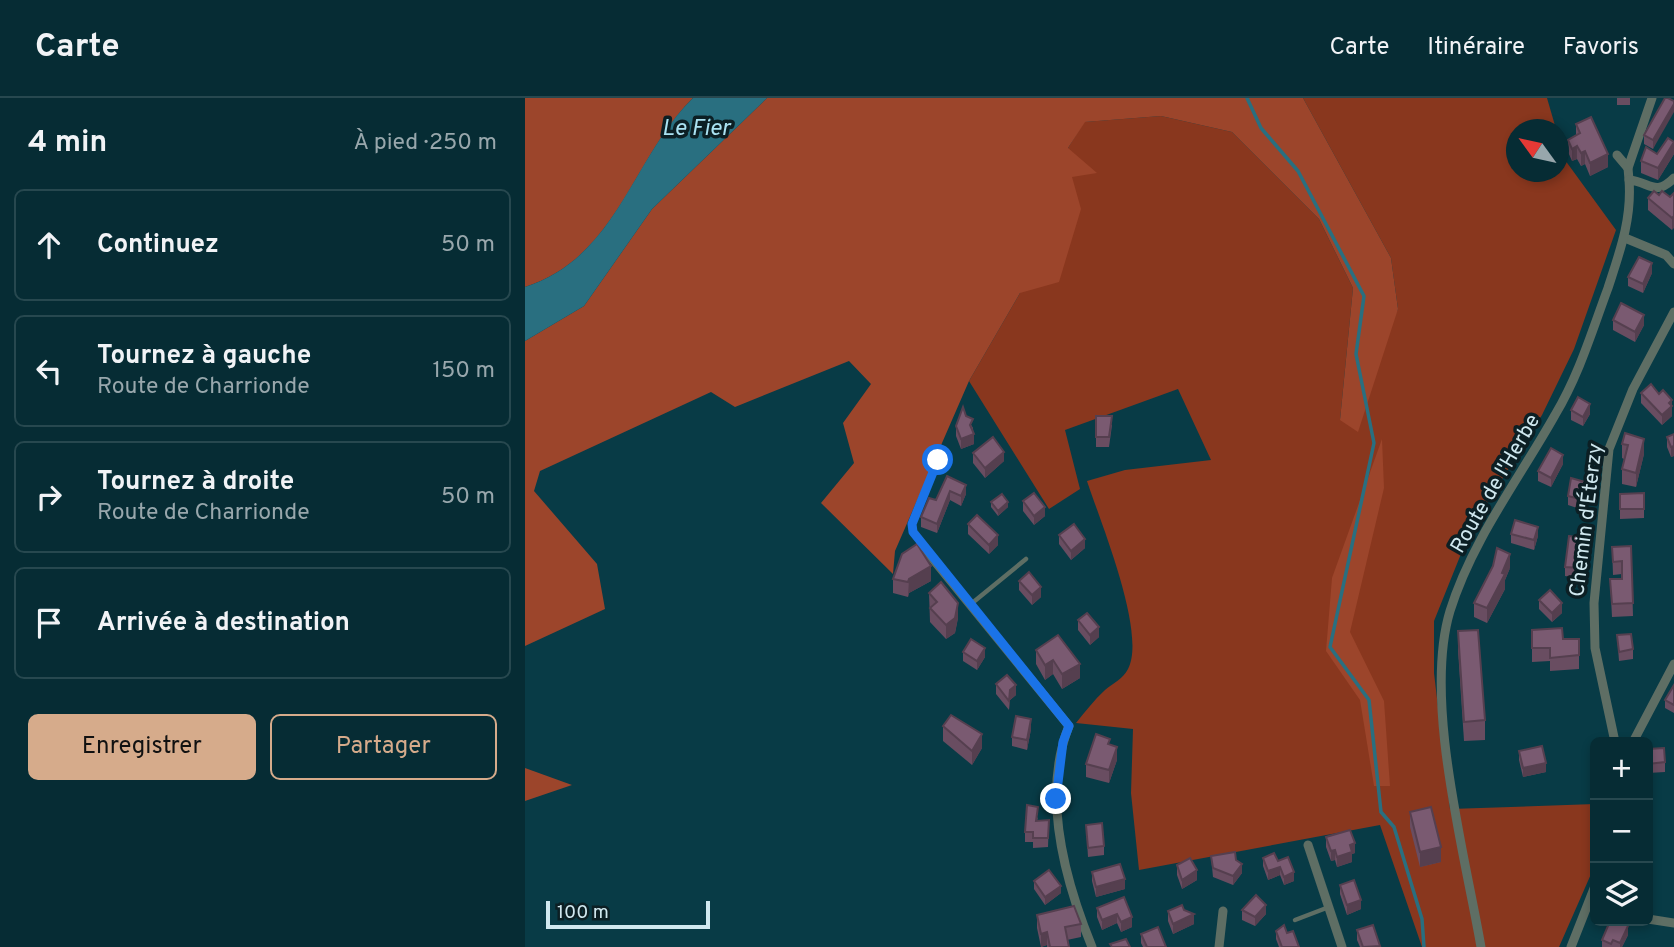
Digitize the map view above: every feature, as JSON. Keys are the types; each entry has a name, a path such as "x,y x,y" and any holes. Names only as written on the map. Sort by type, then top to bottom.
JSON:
{"street":[{"name":"Route de l'Herbe","path":"1481,947 1446,742 1442,647 1450,611 1474,551 1557,413 1583,360 1625,238 1631,204 1629,169 1652,98"},
{"path":"1617,155 1629,169"},
{"path":"1629,180 1664,188 1674,178"},
{"path":"1625,238 1666,255 1674,264"},
{"name":"Chemin d'Éterzy","path":"1614,737 1595,648 1594,603 1609,449 1633,389 1674,312"},
{"path":"923,547 1069,726 1063,742 1056,799 1068,869 1092,947"},
{"path":"1636,737 1674,664"},
{"path":"1308,845 1342,947"},
{"path":"1219,947 1223,911"},
{"path":"1571,947 1590,913"},
{"path":"1653,920 1674,923"}],"lane":[{"path":"923,547 914,535 912,524 938,460"},
{"path":"971,604 1026,559"},
{"path":"1295,920 1329,907"}],"shaded area":[{"path":"525,98 693,98 672,122 603,230 582,253 556,273 525,287"},
{"path":"767,98 1303,98 1391,258 1398,309 1358,432 1340,420 1353,288 1319,219 1232,132 1161,116 1085,122 1068,148 1097,173 1072,177 1081,209 1059,282 1020,293 969,381 895,551 893,574 821,503 854,463 843,423 871,384 849,361 735,407 711,392 540,471 534,491 597,564 605,609 525,646 525,341 584,306 652,209"},
{"path":"1303,98 1547,98 1553,119 1506,119 1506,182 1569,182 1569,165 1616,230 1574,349 1542,415 1471,529 1434,621 1434,673 1450,809 1590,804 1590,876 1559,947 1422,947 1380,825 1139,870 1131,793 1133,729 1076,723 1101,694 1126,672 1132,652 1127,604 1087,481 1125,470 1211,460 1178,389 1065,430 1080,489 1049,509 969,381 1020,293 1072,177 1068,148 1084,122 1161,116 1232,132 1319,219 1353,288 1340,420 1398,309 1391,258"},
{"path":"1382,439 1384,488 1350,632 1384,701 1390,786 1374,786 1360,700 1326,651 1332,578"},
{"path":"525,768 572,785 525,801"}],"water":[{"name":"Le Fier","path":"693,98 767,98 652,209 584,306 525,341 525,287 556,273 582,253 603,230 654,148"}],"building":[{"path":"1665,98 1674,101 1674,104 1653,140 1644,135"},
{"path":"1591,117 1608,154 1590,163 1585,151 1581,153 1577,146 1572,149 1569,139 1580,133 1576,124"},
{"path":"1668,138 1674,142 1658,168 1641,161 1646,147 1657,154"},
{"path":"1654,191 1659,195 1662,191 1670,197 1674,193 1672,218 1648,198"},
{"path":"1639,257 1652,263 1643,284 1628,277"},
{"path":"1621,303 1644,315 1635,332 1613,320"},
{"path":"1651,384 1659,394 1663,390 1672,400 1669,403 1672,406 1662,415 1641,393"},
{"path":"1578,397 1590,404 1583,417 1571,410"},
{"path":"963,407 966,416 973,419 970,425 974,434 961,439 956,426"},
{"path":"1096,416 1112,416 1109,437 1096,437"},
{"path":"1625,433 1644,439 1636,473 1622,469 1628,445 1622,444"},
{"path":"1674,434 1674,446 1671,447 1667,437"},
{"path":"993,437 1004,452 985,468 973,453"},
{"path":"1551,448 1563,455 1551,478 1538,471"},
{"path":"947,476 966,485 961,496 950,491 937,524 921,517 929,498 936,500"},
{"path":"1571,478 1585,482 1580,499 1568,496"},
{"path":"1034,493 1045,507 1034,516 1023,501"},
{"path":"1644,493 1644,509 1620,509 1620,494"},
{"path":"1002,494 1008,502 998,511 991,502"},
{"path":"977,515 998,535 989,545 968,524"},
{"path":"1515,520 1538,527 1534,540 1511,534"},
{"path":"1074,524 1085,539 1071,551 1059,535"},
{"path":"1569,536 1584,538 1580,568 1565,567"},
{"path":"917,544 931,566 908,582 893,579 902,554"},
{"path":"1631,546 1633,603 1612,604 1610,579 1622,579 1622,561 1613,562 1612,547"},
{"path":"1497,548 1510,554 1502,573 1505,574 1487,608 1474,603 1493,566"},
{"path":"1029,572 1041,587 1032,595 1019,581"},
{"path":"941,582 958,603 955,618 946,625 930,608 937,602 929,593"},
{"path":"1550,590 1562,603 1552,613 1539,600"},
{"path":"1087,613 1099,627 1090,635 1078,620"},
{"path":"1562,628 1563,639 1579,639 1579,655 1550,658 1550,648 1532,648 1532,630"},
{"path":"1478,630 1485,720 1464,722 1458,631"},
{"path":"1631,634 1633,649 1619,652 1617,635"},
{"path":"1058,635 1080,664 1062,674 1053,660 1045,665 1036,650"},
{"path":"971,639 985,648 977,661 963,652"},
{"path":"1007,675 1016,685 1010,690 1009,701 996,684"},
{"path":"1674,685 1674,705 1665,700"},
{"path":"951,715 982,734 972,751 943,726"},
{"path":"1016,716 1031,719 1027,740 1012,737"},
{"path":"1096,734 1110,739 1108,744 1117,747 1109,770 1086,764"},
{"path":"1542,746 1546,763 1523,768 1519,751"},
{"path":"1664,748 1665,762 1653,763 1653,749"},
{"path":"1027,805 1038,807 1036,821 1049,820 1048,838 1033,838 1033,832 1025,832"},
{"path":"1431,807 1441,847 1420,852 1410,812"},
{"path":"1102,823 1104,846 1088,848 1086,825"},
{"path":"1350,830 1355,843 1350,845 1352,852 1337,857 1335,850 1331,851 1326,837"},
{"path":"1235,852 1236,860 1242,864 1233,876 1213,868 1211,856"},
{"path":"1274,853 1278,861 1288,857 1294,872 1284,877 1280,867 1268,871 1263,858"},
{"path":"1190,858 1197,870 1182,880 1177,865"},
{"path":"1120,864 1125,879 1096,887 1092,872"},
{"path":"1049,870 1061,886 1045,897 1034,881"},
{"path":"1354,880 1361,900 1347,905 1340,885"},
{"path":"1256,895 1266,905 1255,917 1242,910"},
{"path":"1124,897 1132,917 1121,922 1117,914 1102,920 1097,908"},
{"path":"1182,905 1184,910 1194,914 1173,924 1168,911"},
{"path":"1074,906 1081,924 1065,927 1069,947 1050,947 1047,932 1041,934 1037,915"},
{"path":"1284,925 1287,933 1293,931 1299,947 1282,947 1276,931"},
{"path":"1373,925 1380,946 1363,947 1357,930"},
{"path":"1608,926 1628,926 1620,943 1613,940 1611,944 1602,940"},
{"path":"1158,927 1166,947 1147,947 1141,934"},
{"path":"1126,939 1130,947 1112,947 1110,944"}],"waterway":[{"path":"1247,98 1261,128 1298,171 1364,296 1356,354 1374,443 1330,647 1369,700 1381,812 1394,827 1422,919 1424,947"}],"route":[{"path":"938,460 912,524 914,535 1069,726 1063,742 1056,799"}]}
